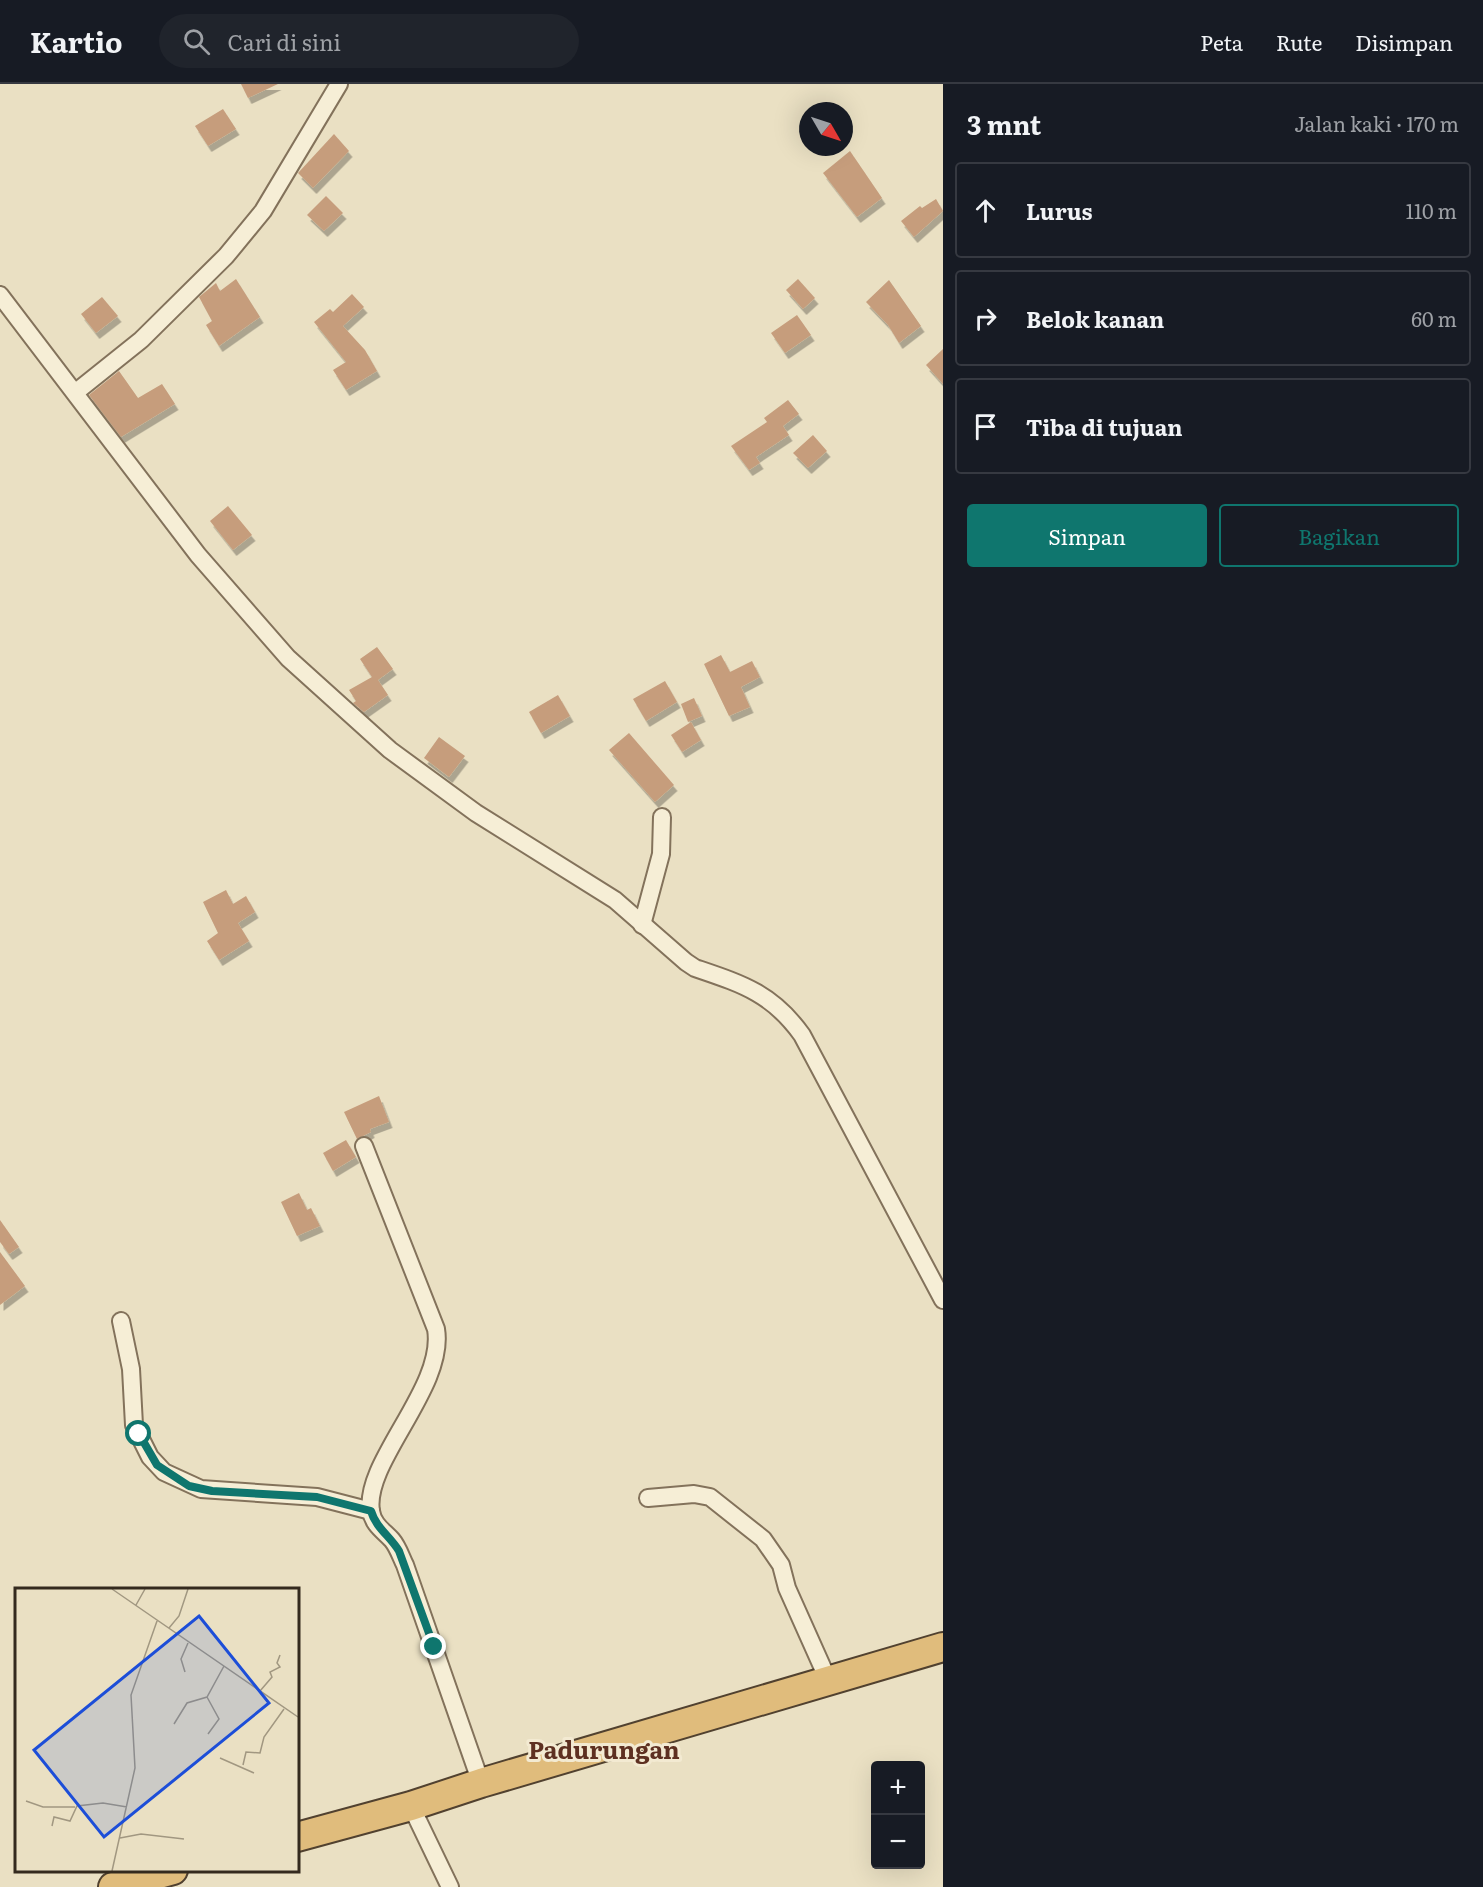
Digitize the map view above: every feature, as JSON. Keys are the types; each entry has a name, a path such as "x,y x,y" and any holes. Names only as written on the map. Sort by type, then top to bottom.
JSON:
{"highway":[{"path":"298,1837 411,1806 481,1783 943,1647"},
{"path":"123,1886 167,1872"}],"street":[{"path":"76,392 141,340 226,255 263,211 339,84"},
{"path":"0,295 198,555 288,658 390,750 476,813 615,900 694,968 762,994 791,1019 802,1035 943,1300"},
{"path":"642,925 661,854 662,817"},
{"path":"364,1146 436,1329 438,1343 435,1358 406,1423 374,1481 371,1511 380,1530 392,1540 405,1564 481,1783"},
{"path":"121,1321 131,1369 134,1425 150,1457 164,1472 201,1490 317,1497 371,1511"},
{"path":"648,1498 694,1494 710,1497 763,1539 781,1565 787,1588 829,1682"},
{"path":"411,1806 450,1887"}],"building":[{"path":"241,84 278,84 248,98"},
{"path":"223,109 236,129 208,146 195,126"},
{"path":"334,134 349,151 313,188 298,173"},
{"path":"853,155 882,198 857,217 823,173 844,156"},
{"path":"326,196 343,213 324,231 307,215"},
{"path":"936,199 943,211 914,237 901,221 920,206 922,208"},
{"path":"236,279 260,317 219,346 206,325 212,321 199,297 216,283 220,291"},
{"path":"798,279 815,298 803,309 786,290"},
{"path":"889,280 921,326 899,343 888,325 866,302"},
{"path":"352,294 364,307 343,326 365,350 377,371 346,390 333,370 346,362 314,322 330,309 333,312"},
{"path":"102,297 118,316 96,333 81,314"},
{"path":"797,315 811,335 785,353 771,333"},
{"path":"943,349 943,384 926,365"},
{"path":"119,371 138,398 162,384 175,404 121,437 89,395"},
{"path":"788,400 799,414 783,426 789,435 756,457 760,463 749,470 731,446 767,422 764,418"},
{"path":"813,435 827,451 808,468 793,453"},
{"path":"228,506 252,535 233,550 210,521"},
{"path":"377,647 393,669 378,680 388,695 364,712 353,703 356,701 349,690 372,677 360,659"},
{"path":"721,655 730,672 752,661 760,677 741,687 750,707 729,716 704,664"},
{"path":"665,681 677,702 646,721 633,699"},
{"path":"558,695 570,716 541,733 529,712"},
{"path":"694,698 702,716 688,722 681,704"},
{"path":"691,722 701,740 682,752 671,735"},
{"path":"629,733 674,785 655,802 609,750"},
{"path":"439,737 465,756 449,777 424,758"},
{"path":"226,890 233,904 246,896 255,912 238,923 249,941 219,960 207,941 218,933 203,902"},
{"path":"379,1096 389,1122 370,1129 371,1132 357,1139 344,1112"},
{"path":"346,1140 356,1157 333,1171 323,1153"},
{"path":"299,1193 307,1210 311,1208 320,1226 297,1236 281,1202"},
{"path":"0,1220 19,1247 9,1254 0,1242"},
{"path":"0,1252 25,1286 0,1305"}],"district":[{"name":"Padurungan","path":"604,1748"}],"route":[{"path":"139,1434 150,1457 164,1472 174,1479 201,1490 317,1497 371,1511 380,1530 392,1540 399,1551 434,1647"}]}
